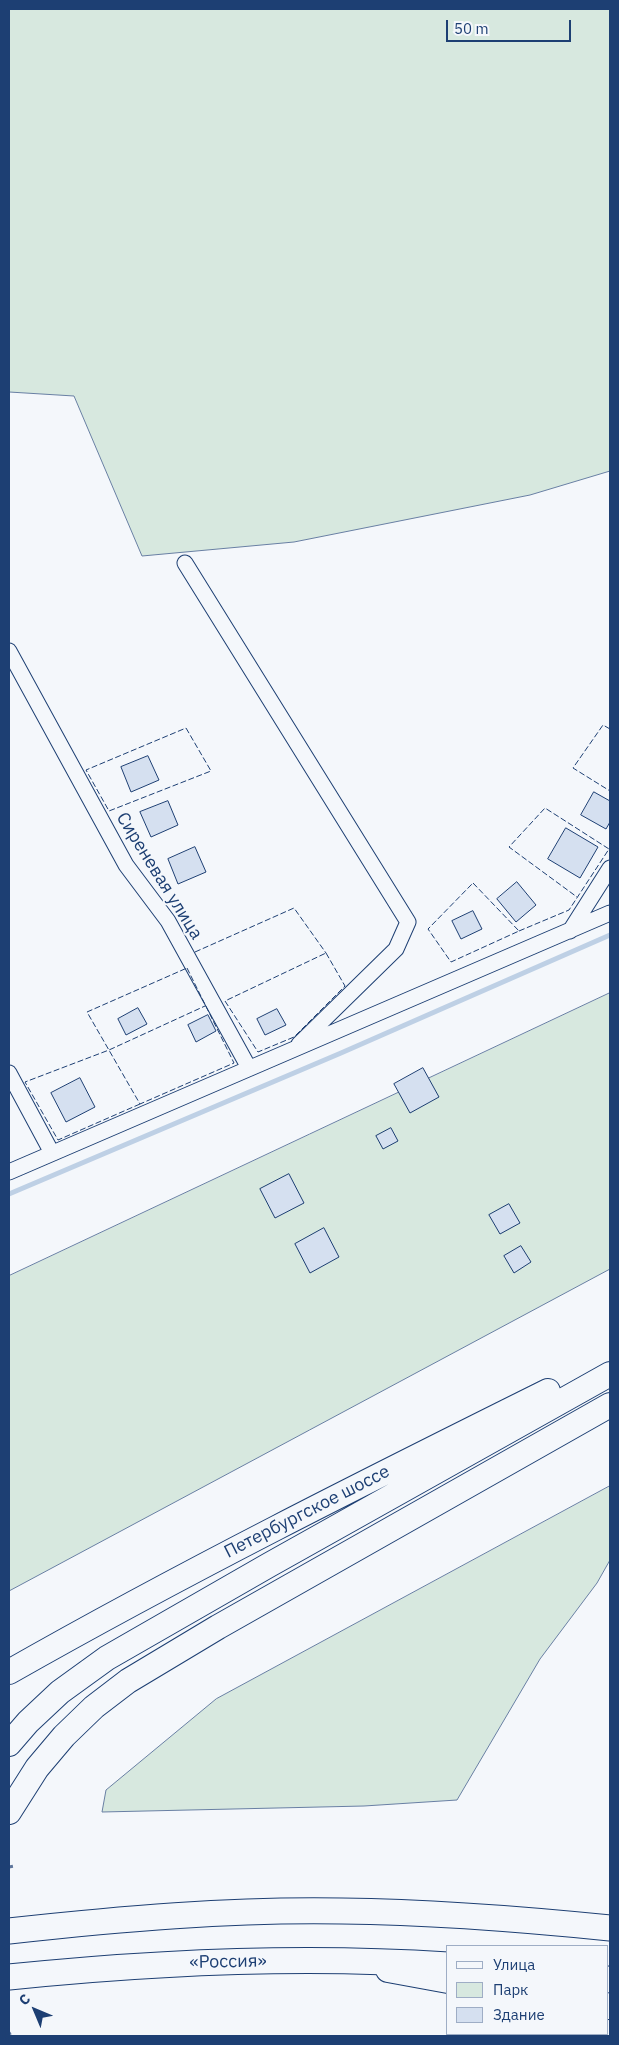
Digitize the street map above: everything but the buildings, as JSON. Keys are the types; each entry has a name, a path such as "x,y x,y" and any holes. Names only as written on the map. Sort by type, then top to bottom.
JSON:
{"highway":[{"path":"9,1931 164,1916 252,1912 341,1911 527,1920 610,1928"},
{"name":"«Россия»","path":"9,1977 159,1964 250,1961 342,1961 446,1965"}],"main road":[{"name":"Петербургское шоссе","path":"9,1672 102,1619 334,1498 610,1360"},
{"path":"9,1744 28,1722 60,1692 107,1658 610,1374"},
{"path":"9,1812 41,1763 84,1716 133,1677 218,1626 610,1405"},
{"path":"342,1961 446,1981"}],"street":[{"path":"185,563 408,922 396,949 292,1050"},
{"name":"Сиреневая улица","path":"9,651 126,865 168,921 249,1068"},
{"path":"570,931 610,868"},
{"path":"9,1172 610,913"},
{"path":"9,1073 52,1153"}],"path":[{"path":"9,1866 15,1866"}],"green space":[{"path":"9,9 610,9 610,471 530,495 294,542 142,556 74,396 9,392"},
{"path":"610,993 610,1269 9,1591 9,1276"},
{"path":"610,1486 610,1560 597,1583 540,1659 457,1800 364,1806 102,1812 106,1790 216,1699"}],"waterway":[{"path":"9,1194 341,1053 610,935"}],"fence":[{"path":"610,729 603,725 573,768 610,791"},
{"path":"186,728 211,771 109,811 86,770 186,728"},
{"path":"519,931 569,910 609,849 545,808 509,847 577,897"},
{"path":"473,883 519,931 451,962 428,929 473,883"},
{"path":"195,952 294,908 326,953"},
{"path":"326,953 345,986 294,1037 258,1052 225,1001 326,953"},
{"path":"187,968 234,1063 140,1104 87,1012 187,968"},
{"path":"140,1104 58,1140 25,1082 109,1050 205,1006"}]}
